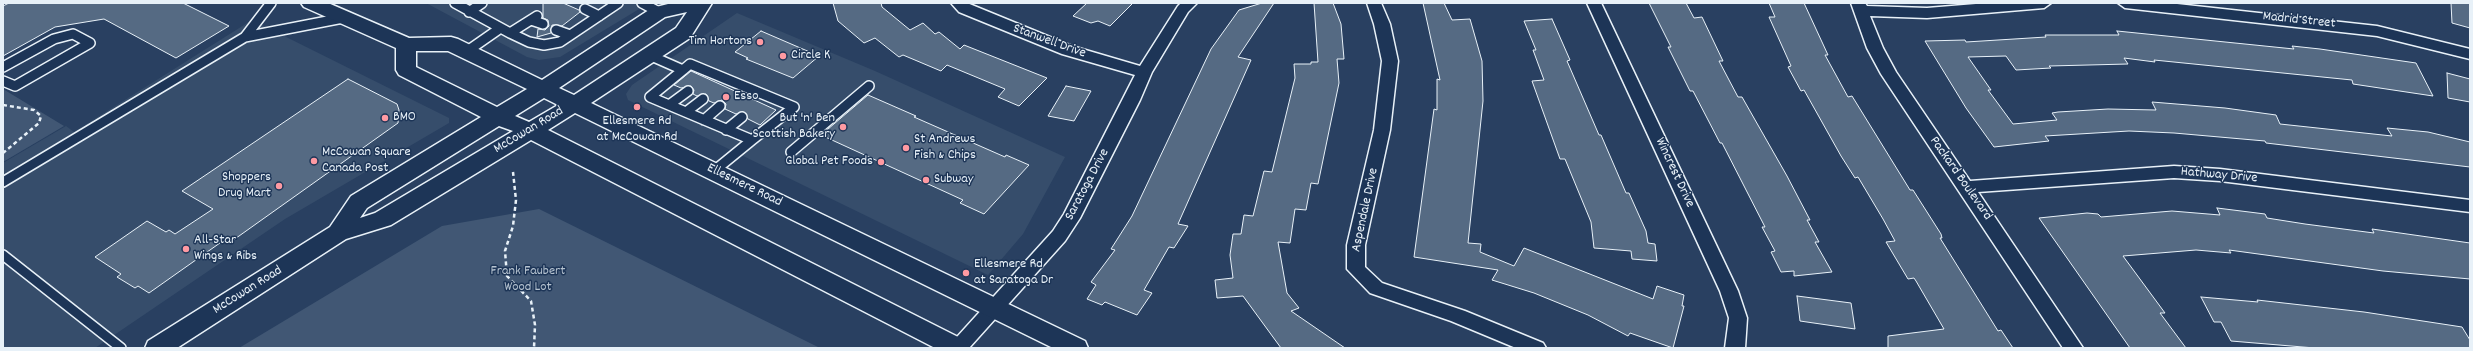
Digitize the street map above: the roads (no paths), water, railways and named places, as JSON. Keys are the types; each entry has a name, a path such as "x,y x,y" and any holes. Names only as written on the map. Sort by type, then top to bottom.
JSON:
{"main road":[{"name":"Ellesmere Road","path":"311,3 406,45 452,44 1076,348"},
{"name":"McCowan Road","path":"338,234 359,202 544,89 651,7 701,3"},
{"name":"McCowan Road","path":"158,348 338,234 383,219 575,104 683,33 701,3"},
{"path":"406,45 406,70 499,117 532,131 957,348"}],"street":[{"name":"Stanwell Drive","path":"958,3 964,9 1067,50 1144,72"},
{"name":"Saratoga Drive","path":"957,348 1036,264 1071,218 1132,100 1144,72 1183,9 1190,3"},
{"name":"Aspendale Drive","path":"1374,3 1382,24 1390,61 1382,130 1356,245 1356,269 1376,288 1458,316 1536,348"},
{"name":"Wincrest Drive","path":"1594,3 1729,291 1738,318 1735,348"},
{"path":"1860,7 1926,13 2044,3"},
{"name":"Madrid Street","path":"2125,3 2377,31 2470,54"},
{"name":"Packard Boulevard","path":"1860,7 1875,48 1889,74 2073,348"},
{"name":"Hathway Drive","path":"1966,187 2174,172 2220,174 2470,206"}],"lane":[{"path":"3,182 245,37 262,18 271,3"},
{"path":"455,3 510,34 529,42 544,44 560,42 618,3"},
{"path":"469,12 482,3"},
{"path":"585,9 599,16"},
{"path":"245,37 344,18"},
{"path":"510,34 534,18 543,24"},
{"path":"466,52 500,29"},
{"path":"556,30 570,35"},
{"path":"3,67 54,39 73,34 90,43 15,86 3,81"},
{"path":"649,55 683,70"},
{"path":"714,171 794,107 744,87 724,82 690,64 650,96 752,140"},
{"path":"791,152 869,86"},
{"path":"737,92 744,87"},
{"path":"669,105 688,91"},
{"path":"759,102 766,96"},
{"path":"686,112 703,99"},
{"path":"704,120 720,106"},
{"path":"726,130 742,117"},
{"path":"3,255 121,348"}],"place":[{"name":"Tim Hortons","path":"760,42"},
{"name":"Circle K","path":"783,56"},
{"name":"Esso","path":"726,97"},
{"name":"Ellesmere Rd at McCowan Rd","path":"637,107"},
{"name":"BMO","path":"385,118"},
{"name":"But 'n' Ben Scottish Bakery","path":"843,127"},
{"name":"St Andrews Fish & Chips","path":"906,148"},
{"name":"McCowan Square Canada Post","path":"314,161"},
{"name":"Global Pet Foods","path":"881,162"},
{"name":"Subway","path":"926,180"},
{"name":"Shoppers Drug Mart","path":"279,186"},
{"name":"All-Star Wings & Ribs","path":"186,249"},
{"name":"Ellesmere Rd at Saratoga Dr","path":"966,273"}],"park label":[{"name":"Frank Faubert Wood Lot","path":"528,280"}]}
